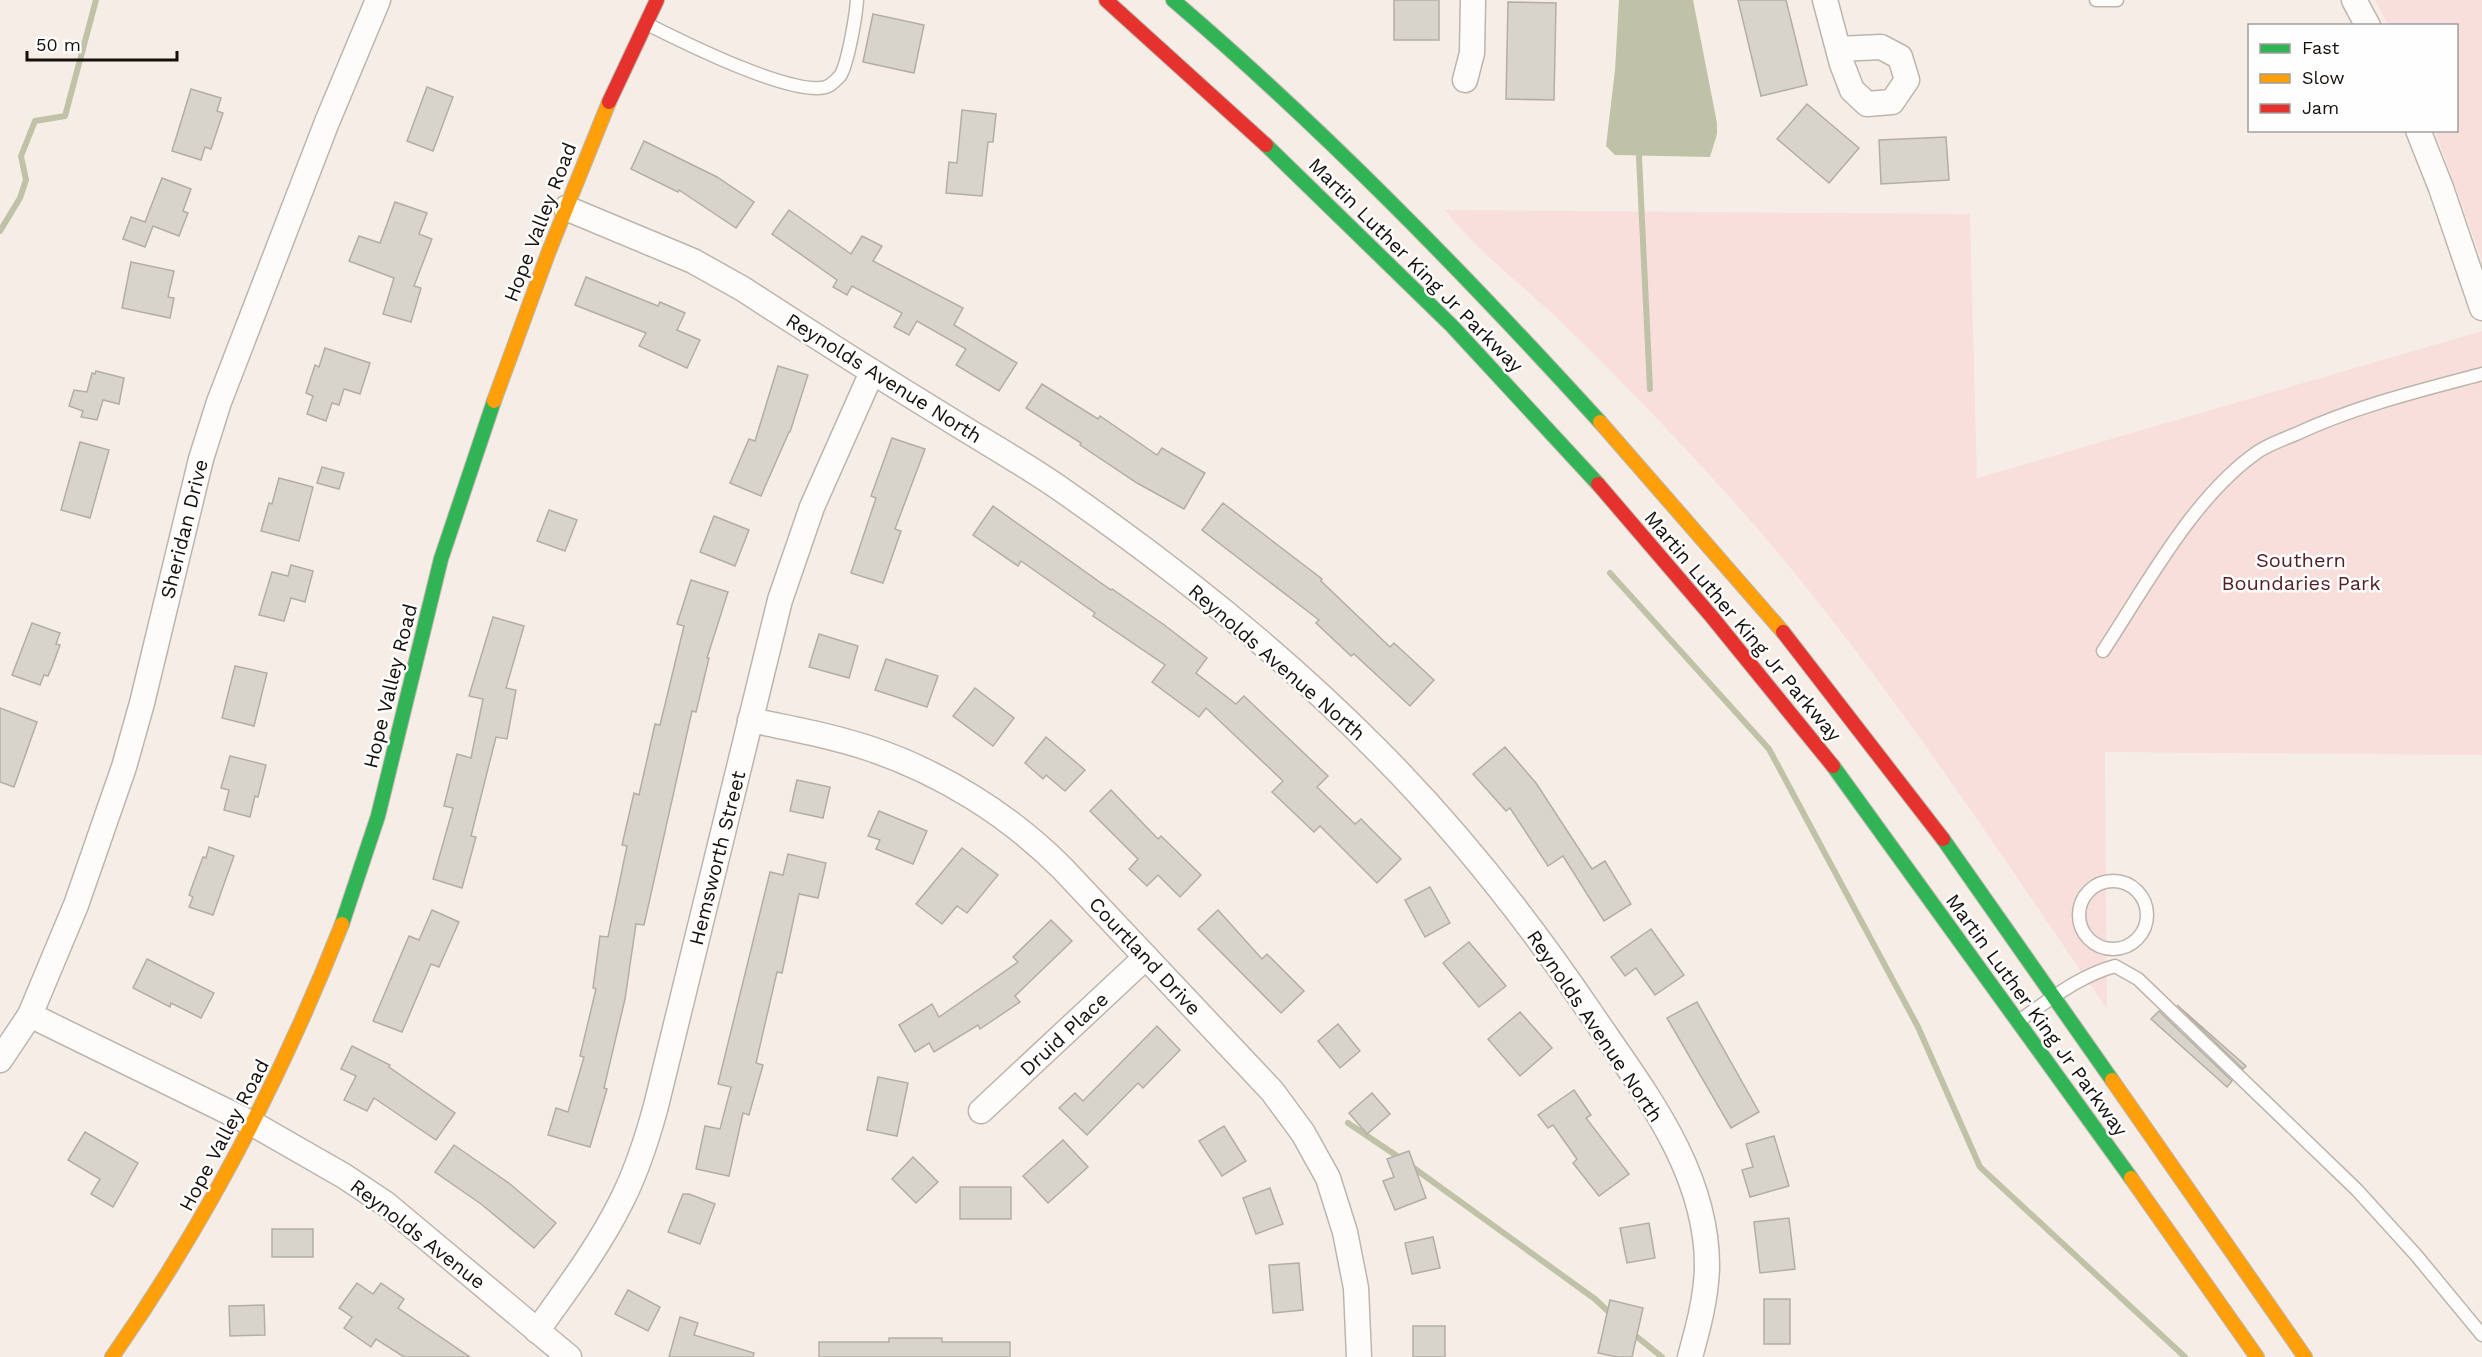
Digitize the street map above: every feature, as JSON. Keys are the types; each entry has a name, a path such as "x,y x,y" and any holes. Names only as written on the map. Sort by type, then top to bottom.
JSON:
{"main road":[{"name":"Hope Valley Road","path":"112,1357 147,1309 187,1245 255,1125 287,1059 332,950 370,841 452,524 519,331 566,208 600,123 657,0"},
{"name":"Martin Luther King Jr Parkway","path":"1106,0 1209,91 1334,208 1455,329 1669,564 1848,785 2019,1020 2257,1357"},
{"name":"Martin Luther King Jr Parkway","path":"1173,0 1215,36 1401,212 1547,363 1780,628 1882,758 1971,878 2305,1357"}],"street":[{"name":"Sheridan Drive","path":"0,1060 30,1015 76,905 124,767 152,671 201,459 219,402 322,134 378,0"},
{"path":"1465,80 1472,53 1473,0"},
{"path":"1825,0 1838,49"},
{"path":"2354,0 2367,24"},
{"path":"2419,132 2445,199 2482,308"},
{"name":"Reynolds Avenue North","path":"566,208 693,261 743,289 1061,489 1233,619 1377,750 1448,827 1569,981 1638,1084 1688,1169 1704,1235 1707,1266 1705,1295 1690,1357"},
{"name":"Hemsworth Street","path":"537,1331 593,1253 621,1202 643,1153 780,600 812,507 872,372"},
{"name":"Courtland Drive","path":"750,720 871,749 918,768 955,787 995,812 1039,845 1272,1090 1304,1133 1328,1178 1345,1232 1356,1288 1359,1357"},
{"name":"Druid Place","path":"981,1110 1146,957"},
{"name":"Reynolds Avenue","path":"30,1015 255,1125 344,1176 386,1204 569,1357"}],"lane":[{"path":"646,24 776,81 817,89 829,86 841,75 856,16 856,0"},
{"path":"2096,0 2117,0"},
{"path":"2103,651 2186,527 2224,481 2260,451 2331,418 2417,390 2482,374"},
{"path":"2104,881 2126,883 2136,889 2143,898 2146,909 2143,931 2127,946 2115,949 2094,943 2085,936 2078,915 2085,894 2093,886 2104,881"},
{"path":"2115,949 2115,966"},
{"path":"2019,1020 2081,979 2115,966"},
{"path":"2115,966 2138,979 2357,1190 2416,1255 2482,1335"}],"green space":[{"path":"2375,0 2482,0 2482,261 2435,132 2458,132 2458,24 2387,24"},
{"name":"Southern Boundaries Park","path":"1445,210 1970,214 1977,478 2482,331 2482,755 2105,752 2107,1009 1924,744 1877,679 1778,553 1641,402 1554,315 1483,252"}],"shaded area":[{"path":"1619,0 1693,0 1717,123 1717,134 1710,157 1615,155 1606,146 1615,70"}],"building":[{"path":"1394,0 1439,0 1439,40 1394,40"},
{"path":"1738,0 1786,0 1807,85 1761,96"},
{"path":"1508,2 1556,3 1554,100 1506,99"},
{"path":"873,14 924,25 914,73 863,62"},
{"path":"427,87 453,97 433,151 407,141"},
{"path":"191,89 221,98 217,111 223,113 211,149 205,147 201,160 172,151"},
{"path":"1807,104 1859,148 1829,183 1777,139"},
{"path":"962,110 996,114 993,142 988,142 982,196 946,193 949,162 957,163"},
{"path":"1946,137 1949,180 1881,184 1879,140"},
{"path":"644,141 717,177 754,202 736,228 679,190 678,192 631,169"},
{"path":"162,178 191,189 183,211 188,213 179,236 153,226 145,247 123,239 131,217 145,222"},
{"path":"395,202 427,213 419,234 432,239 414,286 421,288 411,322 383,314 394,278 349,261 359,236 380,243"},
{"path":"789,210 851,254 862,236 882,246 873,261 963,308 954,325 1017,363 999,391 956,365 966,349 917,321 909,335 894,327 902,313 852,286 847,295 833,287 837,280 772,234"},
{"path":"131,262 174,271 168,297 174,298 170,318 122,308"},
{"path":"586,277 658,306 660,302 685,313 677,330 700,340 687,368 639,346 646,333 575,305"},
{"path":"325,348 370,363 360,394 344,389 339,405 332,403 326,421 307,414 313,396 306,393 315,365 319,367"},
{"path":"778,366 808,375 790,432 761,496 730,483 749,439 755,441"},
{"path":"96,371 124,378 119,404 103,400 97,420 81,417 83,411 69,406 74,390 87,392 92,373 95,374"},
{"path":"1042,384 1098,419 1100,416 1157,455 1162,448 1205,473 1184,509 1137,483 1026,408"},
{"path":"892,438 925,449 895,529 901,531 883,583 851,573 876,498 871,496"},
{"path":"80,442 109,450 90,518 61,510"},
{"path":"322,467 344,473 339,489 317,483"},
{"path":"279,478 313,487 299,541 261,531"},
{"path":"1223,503 1322,579 1321,581 1390,647 1394,643 1434,680 1410,706 1354,654 1351,656 1316,623 1319,620 1202,530"},
{"path":"993,506 1163,624 1207,658 1196,673 1236,704 1244,696 1328,776 1317,787 1355,824 1361,819 1401,859 1377,883 1320,826 1314,832 1272,792 1283,781 1206,708 1199,717 1152,682 1165,665 1093,616 1095,613 1021,561 1018,566 973,535"},
{"path":"549,510 577,520 565,551 537,541"},
{"path":"714,516 749,530 735,566 700,552"},
{"path":"291,565 313,571 305,602 291,598 284,621 259,615 272,572 288,576"},
{"path":"691,580 728,592 707,658 709,658 696,712 692,711 644,925 636,924 625,999 604,1088 607,1089 590,1147 548,1135 556,1108 568,1112 584,1057 580,1056 596,989 593,988 600,936 608,937 627,846 622,845 634,793 639,795 655,724 660,725 684,626 677,624"},
{"path":"493,617 524,626 506,688 516,690 507,739 496,737 471,836 476,837 462,888 433,879 453,808 444,806 457,754 471,758 483,699 469,696"},
{"path":"32,623 60,633 56,644 60,645 52,667 48,676 44,675 40,685 12,675"},
{"path":"819,634 858,646 849,678 809,667"},
{"path":"886,659 938,676 927,707 875,690"},
{"path":"235,666 267,673 254,726 222,718"},
{"path":"975,688 1014,718 993,746 953,716"},
{"path":"0,708 37,722 14,787 0,782"},
{"path":"1046,737 1085,770 1065,791 1046,775 1043,779 1025,763"},
{"path":"1505,747 1536,783 1592,869 1605,861 1631,904 1604,921 1563,856 1548,866 1510,808 1506,811 1473,774"},
{"path":"230,756 266,765 250,817 224,810 229,790 221,788"},
{"path":"797,780 830,787 823,818 790,811"},
{"path":"1111,790 1158,839 1161,836 1201,875 1180,897 1158,875 1147,886 1129,869 1138,859 1090,811"},
{"path":"879,811 927,831 913,864 876,849 880,840 868,836"},
{"path":"209,847 234,856 213,915 189,907 193,897 189,895"},
{"path":"962,848 998,875 967,913 957,906 942,924 916,904"},
{"path":"788,854 826,863 818,898 799,894 782,973 777,972 756,1063 763,1065 749,1115 743,1113 729,1176 696,1169 705,1126 720,1129 731,1087 718,1084 770,872 783,875"},
{"path":"1430,887 1450,923 1425,937 1405,900"},
{"path":"432,910 459,922 439,967 431,964 402,1032 373,1021 409,936 419,940"},
{"path":"1218,910 1262,959 1267,954 1304,991 1281,1013 1198,929"},
{"path":"1051,920 1072,941 1015,996 1020,1002 980,1029 978,1025 934,1052 929,1043 915,1052 899,1025 932,1004 939,1017 1018,962 1013,957"},
{"path":"1651,929 1684,975 1655,995 1636,968 1625,976 1611,957"},
{"path":"1469,942 1506,986 1479,1007 1443,963"},
{"path":"147,959 214,993 201,1018 171,1003 170,1007 133,988"},
{"path":"1697,1002 1759,1112 1731,1128 1667,1018"},
{"path":"2177,1005 2246,1066 2243,1069"},
{"path":"2159,1011 2232,1081 2227,1087 2151,1019"},
{"path":"1520,1012 1552,1048 1520,1076 1488,1039"},
{"path":"1338,1024 1360,1051 1340,1068 1318,1041"},
{"path":"1157,1026 1180,1050 1143,1088 1138,1083 1087,1135 1059,1108 1075,1093 1083,1101"},
{"path":"352,1046 390,1065 389,1067 455,1113 436,1140 374,1098 367,1111 344,1100 356,1076 341,1069"},
{"path":"878,1077 908,1083 897,1136 867,1130"},
{"path":"1574,1090 1591,1115 1586,1118 1629,1174 1599,1196 1573,1163 1577,1159 1553,1125 1548,1128 1538,1115"},
{"path":"1372,1093 1390,1114 1367,1134 1349,1113"},
{"path":"1224,1126 1246,1161 1222,1176 1199,1141"},
{"path":"85,1132 138,1163 113,1207 91,1194 100,1179 68,1160"},
{"path":"1774,1136 1789,1186 1750,1197 1742,1170 1753,1167 1746,1144"},
{"path":"1063,1140 1088,1167 1048,1203 1023,1176"},
{"path":"454,1145 510,1184 556,1223 534,1248 481,1204 435,1172"},
{"path":"1409,1151 1426,1198 1395,1210 1383,1181 1394,1177 1387,1159"},
{"path":"913,1157 938,1182 916,1203 892,1179"},
{"path":"960,1187 1011,1187 1011,1219 960,1219"},
{"path":"1270,1188 1283,1224 1256,1234 1243,1198"},
{"path":"683,1194 715,1204 700,1244 668,1232"},
{"path":"1789,1218 1795,1269 1760,1273 1754,1222"},
{"path":"1649,1223 1655,1258 1627,1263 1620,1228"},
{"path":"272,1229 313,1229 313,1257 272,1257"},
{"path":"1433,1237 1440,1268 1412,1274 1405,1243"},
{"path":"1299,1263 1303,1310 1273,1313 1269,1265"},
{"path":"357,1283 373,1294 381,1283 404,1299 398,1308 470,1357 404,1357 376,1339 371,1347 344,1328 352,1317 339,1308"},
{"path":"628,1290 660,1307 648,1331 615,1314"},
{"path":"1764,1299 1790,1299 1790,1344 1764,1344"},
{"path":"1610,1300 1643,1308 1632,1357 1598,1353"},
{"path":"264,1305 265,1335 230,1336 229,1306"},
{"path":"680,1317 698,1323 694,1335 754,1353 753,1357 669,1357"},
{"path":"1413,1326 1445,1326 1445,1357 1413,1357"},
{"path":"889,1338 942,1338 942,1342 1010,1342 1010,1357 819,1357 819,1342 889,1342"}],"waterway":[{"path":"0,231 20,198 26,180 21,156 35,121 65,116 96,0"},
{"path":"1641,150 1639,157 1650,389"},
{"path":"1610,573 1769,749 1918,1027 1980,1167 2185,1357"},
{"path":"1348,1123 1403,1160"},
{"path":"1411,1166 1595,1299 1612,1315"},
{"path":"1631,1332 1662,1357"}],"traffic: fast":[{"path":"1173,0 1340,152 1446,258 1600,422"},
{"path":"1266,145 1452,326 1598,484"},
{"path":"342,924 378,816 441,559 494,401"},
{"path":"1833,766 2131,1178"},
{"path":"1943,839 2112,1080"}],"traffic: slow":[{"path":"494,401 549,251 609,102"},
{"path":"1600,422 1783,632"},
{"path":"112,1357 180,1253 240,1147 294,1038 342,924"},
{"path":"2112,1080 2305,1357"},
{"path":"2131,1178 2257,1357"}],"traffic: jam":[{"path":"609,102 657,0"},
{"path":"1106,0 1266,145"},
{"path":"1598,484 1712,617 1833,766"},
{"path":"1783,632 1943,839"}]}
